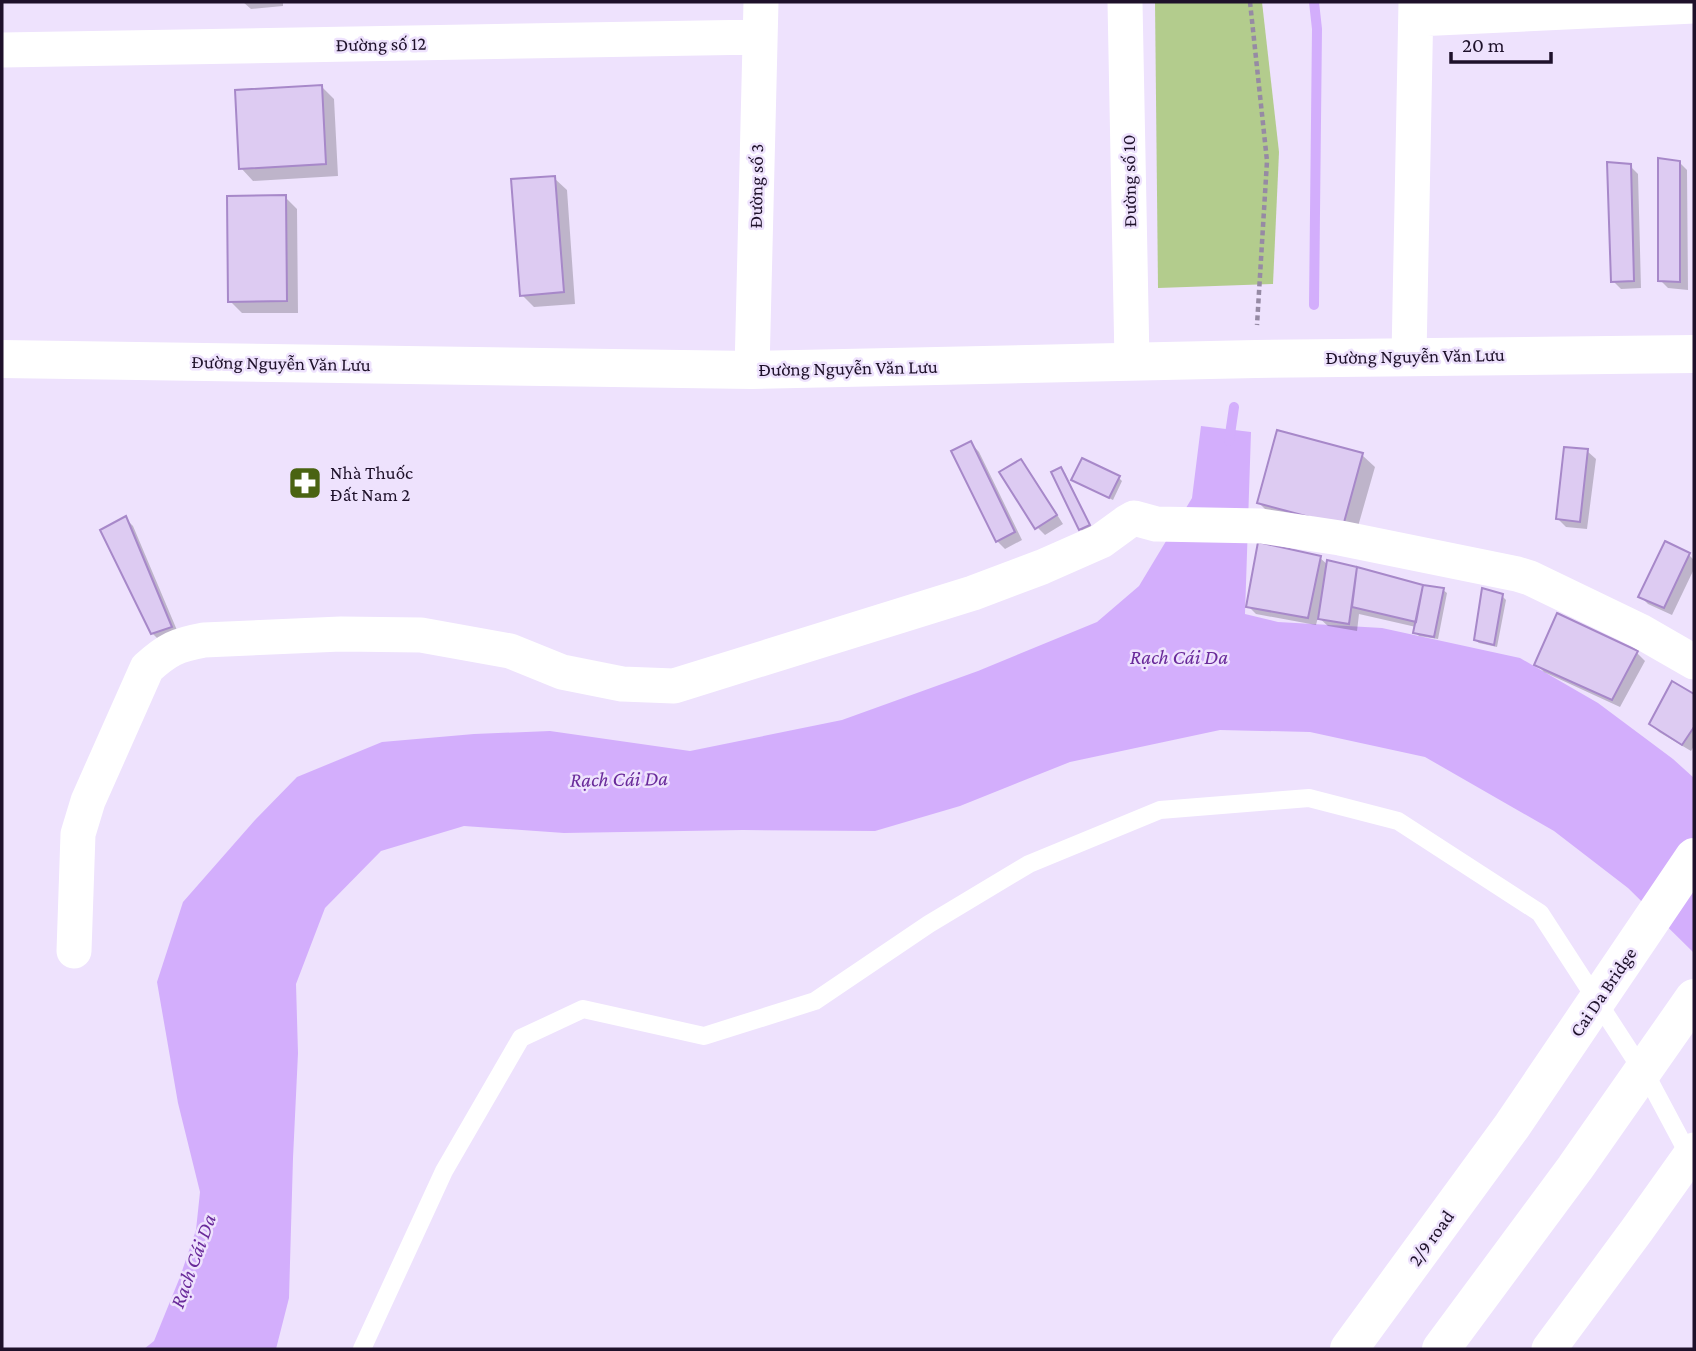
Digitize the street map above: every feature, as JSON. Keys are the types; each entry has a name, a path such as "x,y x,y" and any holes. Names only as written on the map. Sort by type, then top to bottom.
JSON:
{"main road":[{"name":"Đường Nguyễn Văn Lưu","path":"2,359 752,370 1409,356 1694,354"},
{"name":"Cai Da Bridge","path":"1512,1126 1694,858"},
{"path":"1441,1349 1575,1168 1694,998"},
{"name":"2/9 road","path":"1349,1349 1512,1126"}],"street":[{"name":"Đường số 3","path":"752,370 761,2"},
{"name":"Đường số 10","path":"1125,2 1132,361"},
{"path":"1409,356 1416,11 1694,6"},
{"name":"Đường số 12","path":"2,50 760,37"},
{"path":"74,951 78,835 88,802 147,668 164,653 183,644 204,640 327,634 421,635 510,651 562,673 622,684 674,686 972,593 1101,541 1134,518 1156,524 1261,526 1340,538 1530,578 1640,631 1694,662"},
{"path":"1549,1349 1694,1150"}],"lane":[{"path":"362,1349 444,1171 521,1038 583,1009 704,1036 815,1001 929,924 1029,864 1160,810 1309,798 1398,821 1539,914 1651,1084 1694,1166"}],"path":[{"path":"1250,2 1267,161 1256,359"}],"green space":[{"path":"1155,2 1262,2 1279,152 1273,284 1158,288"}],"water":[{"name":"Rạch Cái Da","path":"1201,426 1251,432 1245,614 1278,622 1382,628 1520,658 1598,703 1694,778 1694,953 1628,888 1554,831 1425,757 1310,732 1220,730 1070,762 960,806 875,831 564,833 464,826 381,851 325,908 296,984 298,1053 289,1298 276,1349 144,1349 154,1341 180,1277 196,1230 200,1192 178,1103 157,982 183,902 297,777 382,742 474,734 550,731 690,751 842,720 978,671 1097,622 1139,586 1192,498"}],"building":[{"path":"322,85 326,164 239,169 235,90"},
{"path":"1658,158 1680,161 1680,282 1658,281"},
{"path":"1607,162 1631,164 1634,281 1611,282"},
{"path":"555,176 564,292 520,296 511,179"},
{"path":"286,195 287,301 228,302 227,196"},
{"path":"1277,430 1363,453 1343,526 1257,503"},
{"path":"971,441 1015,532 996,542 951,451"},
{"path":"1564,447 1588,449 1580,522 1556,519"},
{"path":"1082,458 1120,476 1109,498 1071,480"},
{"path":"1021,459 1057,515 1035,529 999,472"},
{"path":"1061,467 1090,525 1079,530 1051,472"},
{"path":"126,516 172,627 151,634 100,530"},
{"path":"1665,541 1690,553 1664,608 1638,597"},
{"path":"1258,542 1321,556 1308,618 1246,607"},
{"path":"1327,560 1357,567 1349,624 1318,619"},
{"path":"1357,567 1423,585 1416,622 1352,607"},
{"path":"1423,585 1444,588 1434,637 1413,633"},
{"path":"1482,588 1503,594 1494,645 1474,640"},
{"path":"1557,613 1638,651 1612,700 1534,665"},
{"path":"1672,681 1694,694 1694,727 1682,745 1649,724"}],"waterway":[{"path":"1314,2 1317,29 1314,305"},
{"path":"1229,441 1234,407"}],"place":[{"name":"Nhà Thuốc Đất Nam 2","path":"305,483"}]}
